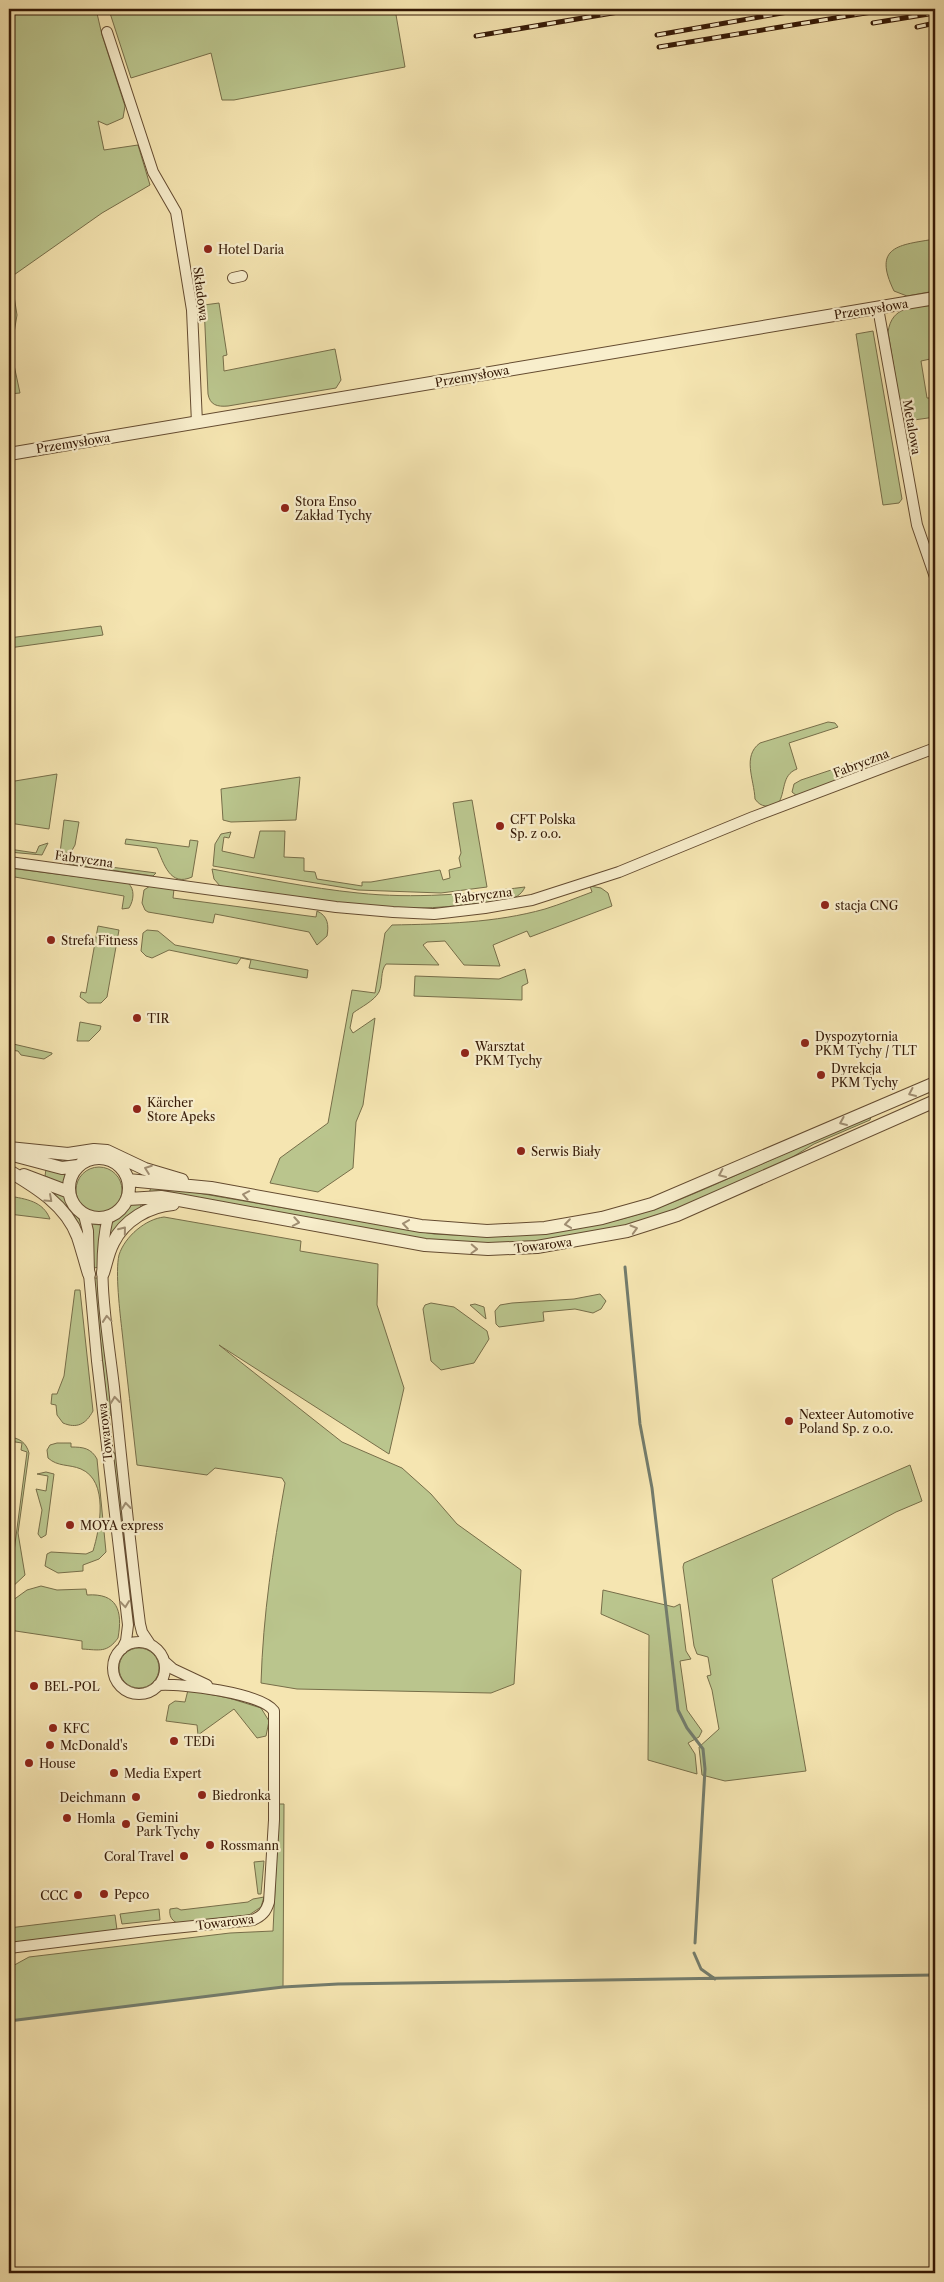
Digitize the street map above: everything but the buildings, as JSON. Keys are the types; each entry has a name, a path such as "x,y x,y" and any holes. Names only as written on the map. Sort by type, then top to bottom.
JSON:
{"street":[{"name":"Składowa","path":"107,32 153,172 176,212 192,310 198,423"},
{"name":"Przemysłowa","path":"9,454 935,298"},
{"name":"Metalowa","path":"878,308 917,525 935,577"},
{"name":"Fabryczna","path":"9,862 326,906 434,914 485,908 532,900 619,872 753,817 935,748"},
{"name":"Towarowa","path":"128,1180 211,1188 422,1226 487,1231 544,1228 602,1218 652,1204 935,1083"},
{"name":"Towarowa","path":"128,1199 161,1198 425,1245 488,1249 537,1248 602,1236 659,1221 935,1101"},
{"path":"888,1104 895,1119"},
{"path":"9,1148 68,1154 94,1150 107,1151 145,1169 211,1188"},
{"path":"9,1154 62,1168 78,1166 94,1158 111,1160 119,1165 128,1180 128,1199 120,1210 108,1217 91,1218 84,1215 71,1201 68,1192 69,1182 78,1166"},
{"path":"9,1171 41,1180 68,1192"},
{"path":"9,1171 38,1189 63,1211 77,1235 89,1274"},
{"path":"103,1273 113,1242 130,1222 152,1208 164,1205 196,1204"},
{"name":"Towarowa","path":"84,1215 88,1231 89,1274 118,1558 128,1625 126,1641 122,1649"},
{"name":"Towarowa","path":"108,1217 105,1232 103,1273 139,1615 142,1632 150,1644"},
{"path":"138,1642 150,1644 160,1653 164,1660 164,1674 158,1685 143,1693 130,1692 118,1682 114,1671 115,1659 122,1649 138,1642"},
{"name":"Towarowa","path":"164,1660 173,1669 217,1690"},
{"name":"Towarowa","path":"9,1948 253,1920 260,1917 266,1911 269,1902 274,1820 274,1711 269,1705 261,1701 217,1690 170,1684 158,1685"}],"green space":[{"path":"9,9 96,9 102,35 125,106 123,118 107,125 98,121 104,150 138,145 150,185 102,213 11,277 17,315 11,351 20,393 9,394"},
{"path":"395,9 405,67 234,100 222,100 211,53 131,78 109,10"},
{"path":"935,239 935,291 907,296 894,291 886,265 888,256 900,246"},
{"path":"219,303 227,355 223,356 224,371 335,349 341,380 336,388 228,406 217,406 212,403 208,394 204,305"},
{"path":"935,305 935,358 921,361 927,398 932,398 935,417 914,420 917,445 907,447 888,332 890,323 899,312"},
{"path":"873,331 902,499 899,503 883,505 856,334"},
{"path":"101,626 103,635 9,648 9,638"},
{"path":"828,722 835,723 838,727 789,743 797,769 788,775 778,804 765,806 757,802 750,768 751,754 755,748 760,743"},
{"path":"858,761 864,763 863,771 797,796 792,792 794,784 801,780"},
{"path":"57,774 49,829 9,823 9,782"},
{"path":"300,777 296,820 231,822 223,820 221,789"},
{"path":"472,800 487,887 441,893 358,890 213,866 215,844 221,834 231,832 229,838 224,837 222,851 254,858 260,831 285,831 284,857 304,858 304,871 315,872 317,879 362,886 362,882 440,870 443,880 450,878 449,870 461,867 459,858 461,853 453,803"},
{"path":"64,820 79,822 75,845 71,852 60,853"},
{"path":"126,839 189,847 190,840 198,841 192,877 178,879 165,867 157,848 125,844"},
{"path":"48,843 42,855 9,852 9,849 36,853 39,846"},
{"path":"70,862 156,873 153,876 69,864"},
{"path":"9,868 128,883 133,891 132,902 129,908 122,909 124,896 9,876"},
{"path":"212,869 321,888 379,895 442,895 525,887 522,892 512,899 500,901 432,908 395,908 342,903 220,886 214,879"},
{"path":"150,886 174,889 173,898 316,917 317,911 326,918 327,936 317,945 309,932 215,914 213,923 148,912 142,903 144,890"},
{"path":"590,886 601,888 608,893 612,906 530,937 527,931 493,945 500,966 464,965 445,941 427,942 423,945 439,965 386,964 379,992 371,1001 353,1013 350,1028 353,1033 375,1018 363,1105 356,1122 353,1168 318,1192 270,1183 280,1158 328,1123 352,990 375,993 385,933 392,925 469,922 526,914 592,892"},
{"path":"98,926 119,930 107,997 101,1003 88,1003 80,997 81,992 86,993"},
{"path":"147,930 158,931 175,945 308,970 307,978 249,968 251,960 241,958 237,964 169,950 152,958 146,956 141,951 143,933"},
{"path":"525,969 528,983 522,986 522,1000 414,996 415,976 499,979"},
{"path":"80,1022 101,1026 100,1030 89,1041 77,1041"},
{"path":"9,1043 52,1054 44,1059 21,1055 18,1051 9,1050"},
{"path":"871,1117 870,1120 814,1144 786,1161 669,1212 629,1225 573,1237 517,1243 433,1241 149,1193 152,1185 434,1234 483,1236 532,1234 581,1228 656,1209"},
{"path":"94,1167 104,1167 118,1177 122,1190 118,1203 112,1209 104,1213 94,1213 80,1203 76,1195 76,1185 86,1171"},
{"path":"46,1169 68,1173 65,1185 45,1176"},
{"path":"43,1184 65,1196 81,1222 83,1232"},
{"path":"9,1196 33,1202 43,1208 50,1219 9,1214"},
{"path":"142,1201 140,1209 109,1240 110,1225 133,1204"},
{"path":"164,1217 301,1241 300,1251 378,1264 377,1305 404,1388 389,1454 219,1345 342,1442 402,1468 431,1494 457,1524 521,1570 514,1684 491,1693 297,1689 261,1683 269,1582 285,1483 282,1478 215,1468 207,1475 137,1465 119,1304 118,1262 122,1248 131,1235 150,1221"},
{"path":"91,1224 101,1225 99,1267 94,1268"},
{"path":"94,1278 99,1278 111,1404 110,1416 108,1415"},
{"path":"75,1290 80,1290 93,1411 81,1424 68,1425 63,1423 57,1415 56,1405 51,1404 52,1394 57,1394 64,1376"},
{"path":"600,1294 606,1301 601,1309 593,1313 575,1309 543,1312 544,1321 499,1327 496,1324 495,1311 500,1305 574,1299"},
{"path":"431,1303 454,1307 487,1331 489,1339 474,1363 441,1370 431,1361 423,1309 425,1305"},
{"path":"475,1304 484,1307 486,1319 470,1305"},
{"path":"9,1437 22,1441 29,1453 18,1533 25,1575 9,1590 27,1452 21,1450 22,1443 9,1441"},
{"path":"71,1443 71,1447 86,1449 92,1452 97,1459 106,1552 99,1559 83,1565 83,1571 58,1573 45,1566 47,1554 51,1552 86,1554 93,1551 100,1518 99,1494 96,1484 90,1475 77,1467 56,1463 48,1458 47,1450 50,1445"},
{"path":"112,1451 117,1461 127,1561 136,1619 131,1620"},
{"path":"910,1465 922,1501 896,1512 772,1579 806,1771 725,1781 702,1775 699,1747 719,1729 712,1690 707,1676 711,1675 708,1657 697,1654 694,1646 684,1563"},
{"path":"46,1472 54,1474 46,1535 41,1538 38,1534 42,1510 36,1489 46,1491 48,1476 37,1474"},
{"path":"41,1586 57,1590 86,1589 87,1595 97,1595 111,1600 116,1605 118,1612 118,1638 103,1650 82,1649 82,1641 9,1630 9,1603 27,1590"},
{"path":"603,1590 674,1607 680,1604 686,1651 691,1659 680,1661 687,1710 702,1731 699,1737 688,1743 695,1754 697,1774 648,1760 649,1635 601,1614"},
{"path":"139,1648 150,1651 156,1657 159,1668 156,1679 150,1685 139,1688 128,1685 122,1679 119,1668 122,1657 128,1651"},
{"path":"188,1690 229,1698 261,1708 269,1721 266,1736 257,1738 234,1709 198,1735 197,1725 166,1721 169,1705 175,1701 185,1702"},
{"path":"279,1804 284,1804 283,1987 9,2021 9,1968 29,1957 230,1933 273,1931"},
{"path":"264,1861 261,1894 258,1894 254,1862"},
{"path":"264,1897 261,1907 249,1915 177,1923 172,1919 170,1913 170,1909 177,1908 181,1910 248,1902"},
{"path":"159,1909 160,1920 122,1924 120,1914"},
{"path":"115,1915 117,1930 9,1943 9,1928"}],"waterway":[{"path":"625,1267 640,1424 652,1488 678,1710 687,1728 703,1749 705,1769 695,1943"},
{"path":"694,1953 701,1969 715,1979"},
{"path":"9,2021 283,1987 338,1984 935,1975"}],"railway":[{"path":"476,36 636,9"},
{"path":"657,35 805,9"},
{"path":"825,12 844,9"},
{"path":"659,47 890,9"},
{"path":"873,23 935,13"},
{"path":"917,27 935,23"}],"place":[{"name":"Hotel Daria","path":"208,249"},
{"name":"Stora Enso Zakład Tychy","path":"285,508"},
{"name":"CFT Polska Sp. z o.o.","path":"500,826"},
{"name":"stacja CNG","path":"825,905"},
{"name":"Strefa Fitness","path":"51,940"},
{"name":"TIR","path":"137,1018"},
{"name":"Dyspozytornia PKM Tychy / TLT","path":"805,1043"},
{"name":"Warsztat PKM Tychy","path":"465,1053"},
{"name":"Dyrekcja PKM Tychy","path":"821,1075"},
{"name":"Kärcher Store Apeks","path":"137,1109"},
{"name":"Serwis Biały","path":"521,1151"},
{"name":"Nexteer Automotive Poland Sp. z o.o.","path":"789,1421"},
{"name":"MOYA express","path":"70,1525"},
{"name":"BEL-POL","path":"34,1686"},
{"name":"KFC","path":"53,1728"},
{"name":"TEDi","path":"174,1741"},
{"name":"McDonald's","path":"50,1745"},
{"name":"House","path":"29,1763"},
{"name":"Media Expert","path":"114,1773"},
{"name":"Biedronka","path":"202,1795"},
{"name":"Deichmann","path":"136,1797"},
{"name":"Homla","path":"67,1818"},
{"name":"Gemini Park Tychy","path":"126,1824"},
{"name":"Rossmann","path":"210,1845"},
{"name":"Coral Travel","path":"184,1856"},
{"name":"Pepco","path":"104,1894"},
{"name":"CCC","path":"78,1895"}]}
